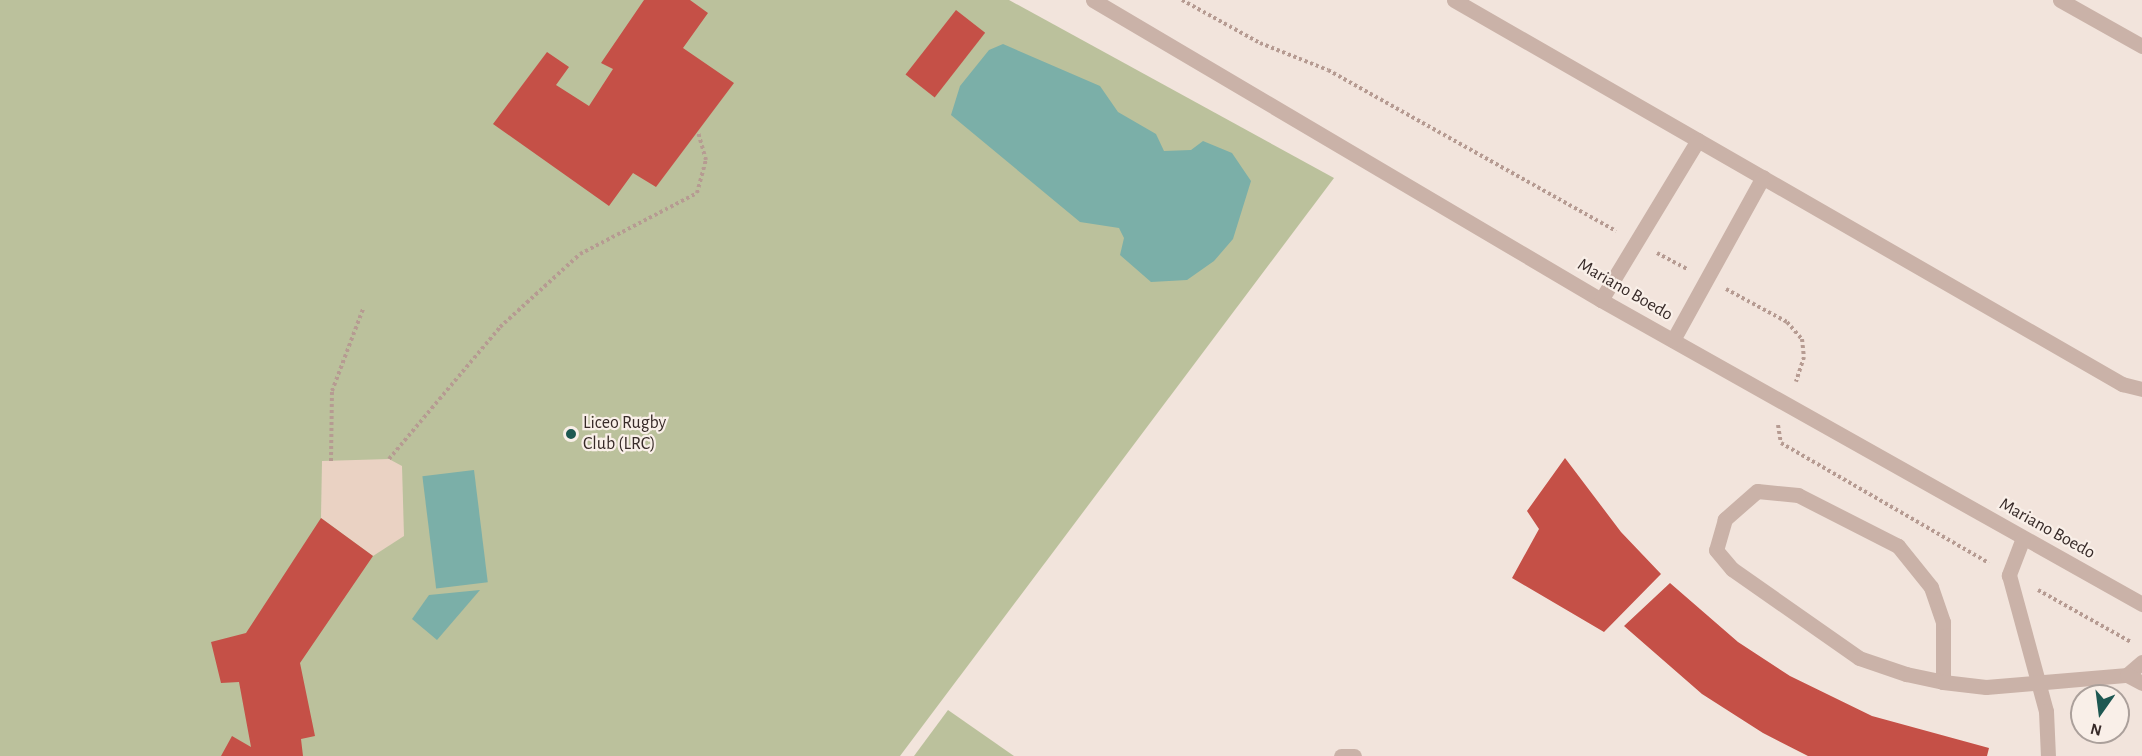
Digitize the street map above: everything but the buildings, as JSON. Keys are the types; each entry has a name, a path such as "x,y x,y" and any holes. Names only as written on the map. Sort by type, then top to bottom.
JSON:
{"street":[{"name":"Mariano Boedo","path":"1093,0 1601,300 2142,604"},
{"path":"1454,0 2122,384 2142,389"},
{"path":"2060,0 2142,46"},
{"path":"1601,300 1698,140"},
{"path":"1673,339 1762,177"},
{"path":"1943,682 1943,622 1931,587 1898,546 1798,495 1756,491 1725,519 1716,549 1732,569 1799,621 1859,658 1943,682 1986,687 2127,675 2142,683"},
{"path":"2023,538 2009,575 2040,684 2048,756"},
{"path":"2127,675 2142,662"},
{"path":"1341,756 1354,756"}],"path":[{"path":"389,459 500,327 580,254 610,234 697,193 706,160 698,132"},
{"path":"331,461 332,391 363,309"}],"green space":[{"name":"Liceo Rugby Club (LRC)","path":"0,0 1009,0 1334,178 900,756 0,756"},
{"path":"948,710 1014,756 914,756"}],"shaded area":[{"path":"389,459 402,466 404,536 373,556 321,518 322,461"}],"water":[{"path":"1003,44 1100,86 1118,112 1156,134 1164,151 1191,150 1203,141 1232,153 1251,181 1233,239 1214,261 1187,280 1151,282 1120,255 1124,238 1119,228 1080,222 951,115 960,86 989,50"},
{"path":"474,470 488,582 436,588 422,476"},
{"path":"480,590 437,640 412,619 429,595"}],"place":[{"name":"Liceo Rugby Club (LRC)","path":"571,434"}]}
